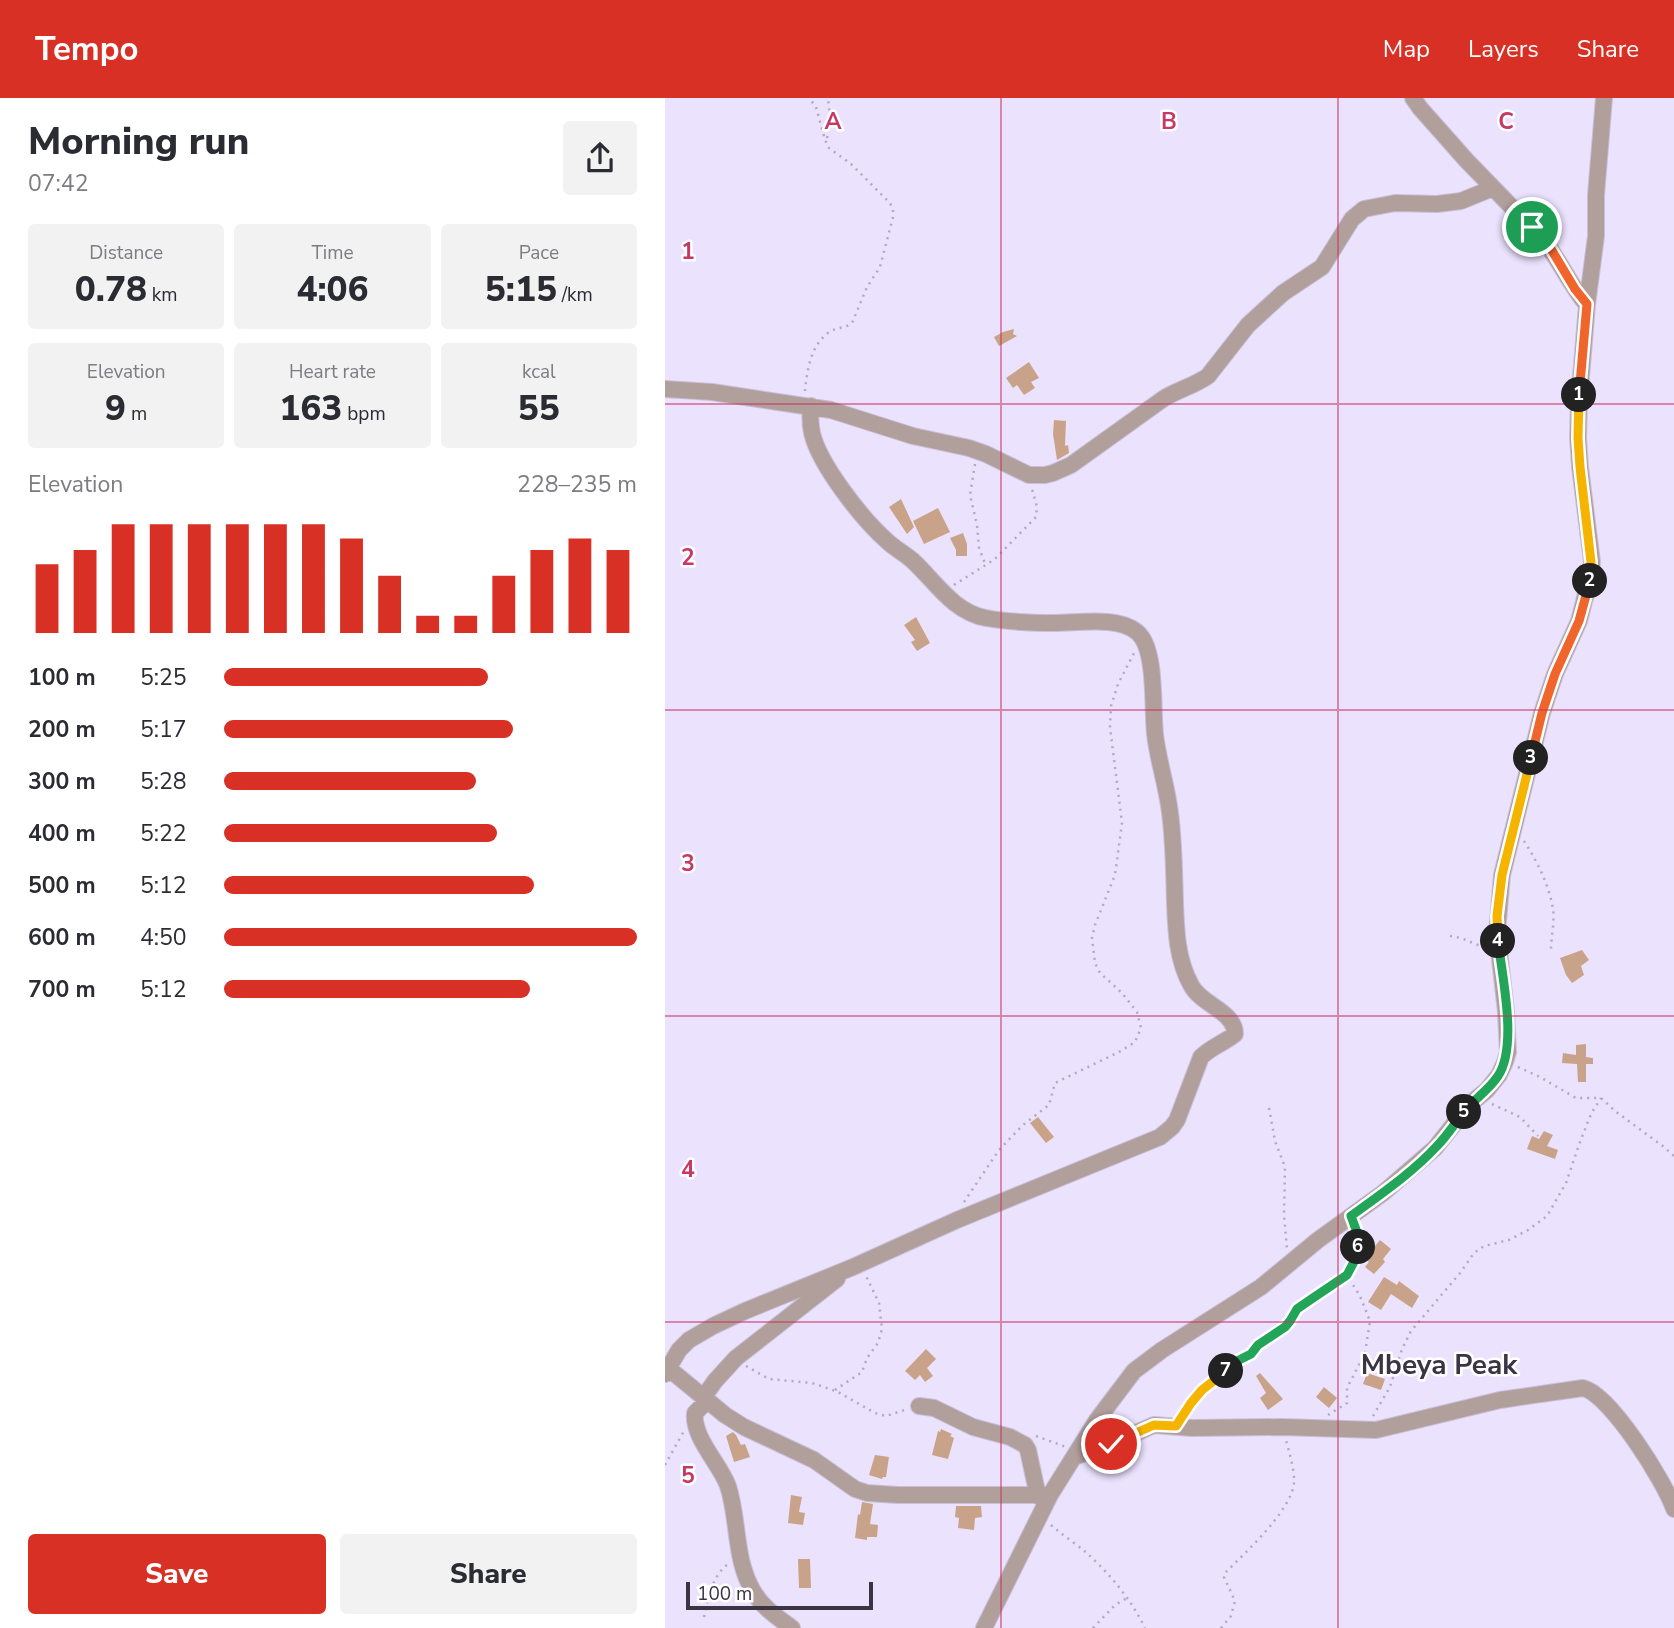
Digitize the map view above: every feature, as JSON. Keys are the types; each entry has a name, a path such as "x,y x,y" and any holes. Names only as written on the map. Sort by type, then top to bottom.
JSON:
{"street":[{"path":"1413,98 1450,142 1546,243 1587,304"},
{"path":"984,1628 1040,1516 1044,1495 1134,1371 1261,1287 1318,1240 1383,1193 1435,1148 1470,1104 1482,1095 1499,1075 1505,1062 1508,1052 1506,1012 1497,933 1500,892 1542,713 1555,674 1579,621 1590,578 1591,562 1578,438 1579,401 1596,236 1596,195 1604,98"},
{"path":"665,389 712,392 807,406 852,416 913,436 977,450 1029,475 1045,475 1062,470 1163,399 1208,376 1257,316 1283,293 1322,267 1352,219 1364,209 1395,203 1437,204 1461,201 1493,188"},
{"path":"807,406 813,437 838,483 888,543 911,559 962,609 985,618 1032,622 1110,622 1128,627 1143,638 1149,654 1155,735 1170,814 1176,933 1180,954 1186,974 1198,996 1230,1019 1235,1026 1235,1034 1201,1057 1177,1120 1173,1127 1160,1137 957,1220 699,1332 679,1350 667,1371 744,1427 814,1460 855,1489 867,1493 898,1496 1044,1495"},
{"path":"792,1628 761,1603 753,1592 746,1576 727,1485 696,1427 695,1413 715,1381 736,1358 857,1265"},
{"path":"1077,1453 1111,1444 1154,1425 1363,1430 1388,1428 1510,1398 1583,1388 1590,1389 1614,1412 1665,1487 1674,1509"},
{"path":"919,1406 934,1408 973,1427 1010,1437 1025,1445 1044,1495"}],"path":[{"path":"807,406 806,379 812,355 826,335 852,323 867,287 880,267 893,217 890,203 851,164 835,153 826,141 816,107 809,98"},
{"path":"826,141 830,117 828,98"},
{"path":"977,450 970,495 979,548 986,566"},
{"path":"943,592 986,566 1036,517 1037,507 1029,475"},
{"path":"957,1220 965,1198 999,1150 1023,1125 1049,1105 1055,1083 1135,1042 1141,1028 1137,1012 1122,993 1100,973 1095,963 1092,939 1115,875 1122,823 1110,727 1111,706 1123,672 1143,638"},
{"path":"1514,827 1547,885 1553,912 1551,949"},
{"path":"1450,936 1482,946 1500,957"},
{"path":"1505,1062 1541,1077 1576,1098 1601,1098 1674,1156"},
{"path":"1482,1095 1490,1103 1520,1117 1538,1136"},
{"path":"1363,1430 1380,1406 1411,1331 1474,1253 1484,1246 1509,1240 1547,1216 1566,1183 1591,1114 1601,1098"},
{"path":"1269,1108 1275,1141 1285,1167 1284,1215 1289,1265"},
{"path":"1176,1426 1202,1390 1285,1327 1297,1309 1347,1275 1359,1248 1358,1235 1351,1216"},
{"path":"834,1391 862,1372 867,1358 878,1343 882,1329 879,1303 857,1265"},
{"path":"1312,1428 1347,1403 1347,1388 1366,1353 1370,1321 1360,1296 1347,1275"},
{"path":"736,1358 769,1379 812,1383 885,1416 919,1406"},
{"path":"665,1465 695,1413"},
{"path":"1221,1628 1231,1616 1235,1601 1224,1577 1225,1573 1255,1543 1291,1494 1294,1481 1284,1427"},
{"path":"1019,1441 1028,1433 1077,1453"},
{"path":"1040,1516 1083,1549 1133,1605 1145,1628"},
{"path":"703,1617 718,1573 740,1551"},
{"path":"1093,1628 1115,1605 1127,1598"}],"building":[{"path":"1014,329 1013,334 1017,336 999,346 994,337"},
{"path":"1029,362 1039,378 1031,382 1035,388 1024,395 1017,385 1013,388 1006,378"},
{"path":"1054,420 1066,421 1065,446 1068,445 1069,453 1057,460 1053,434"},
{"path":"901,499 914,527 907,534 889,507"},
{"path":"938,508 950,532 924,544 913,521"},
{"path":"963,533 967,556 956,556 950,538"},
{"path":"916,617 930,643 917,651 911,642 915,640 904,625"},
{"path":"1582,950 1589,960 1581,966 1584,975 1572,983 1560,958"},
{"path":"1586,1044 1586,1057 1593,1058 1593,1064 1586,1064 1586,1082 1578,1082 1577,1064 1562,1063 1563,1053 1576,1055 1576,1045"},
{"path":"1038,1117 1054,1137 1046,1143 1030,1123"},
{"path":"1544,1131 1553,1135 1547,1146 1558,1150 1555,1159 1527,1149 1532,1136 1539,1139"},
{"path":"1380,1240 1391,1249 1383,1259 1385,1262 1374,1274 1365,1267 1369,1262 1361,1257 1366,1249 1371,1251"},
{"path":"1384,1277 1397,1285 1399,1281 1419,1296 1412,1308 1391,1294 1381,1310 1368,1302"},
{"path":"926,1349 936,1359 927,1368 933,1376 925,1382 920,1375 915,1380 905,1371"},
{"path":"1260,1373 1283,1399 1268,1410 1260,1398 1266,1393 1256,1376"},
{"path":"1367,1373 1385,1379 1381,1390 1363,1384"},
{"path":"1324,1387 1337,1398 1329,1408 1316,1397"},
{"path":"941,1429 952,1434 950,1436 954,1438 948,1459 932,1455 938,1431"},
{"path":"733,1432 741,1445 745,1444 750,1457 734,1462 726,1436"},
{"path":"875,1455 889,1457 886,1477 882,1479 869,1475"},
{"path":"791,1495 802,1497 799,1512 805,1513 803,1525 788,1523"},
{"path":"862,1502 873,1504 870,1524 878,1525 877,1537 867,1537 867,1540 855,1538"},
{"path":"956,1506 981,1506 982,1517 975,1518 974,1530 958,1528"},
{"path":"798,1559 810,1559 811,1588 799,1588"}],"district":[{"name":"Mbeya Peak","path":"1439,1365"}],"route":[{"path":"1111,1444 1154,1425 1176,1426 1202,1390 1285,1327 1297,1309 1347,1275 1359,1248 1358,1235 1351,1216 1383,1193 1435,1148 1470,1104 1487,1090 1505,1062 1508,1052 1506,1012 1497,933 1502,875 1542,713 1555,674 1579,621 1590,578 1591,562 1578,438 1587,304 1551,249 1532,227"}]}
